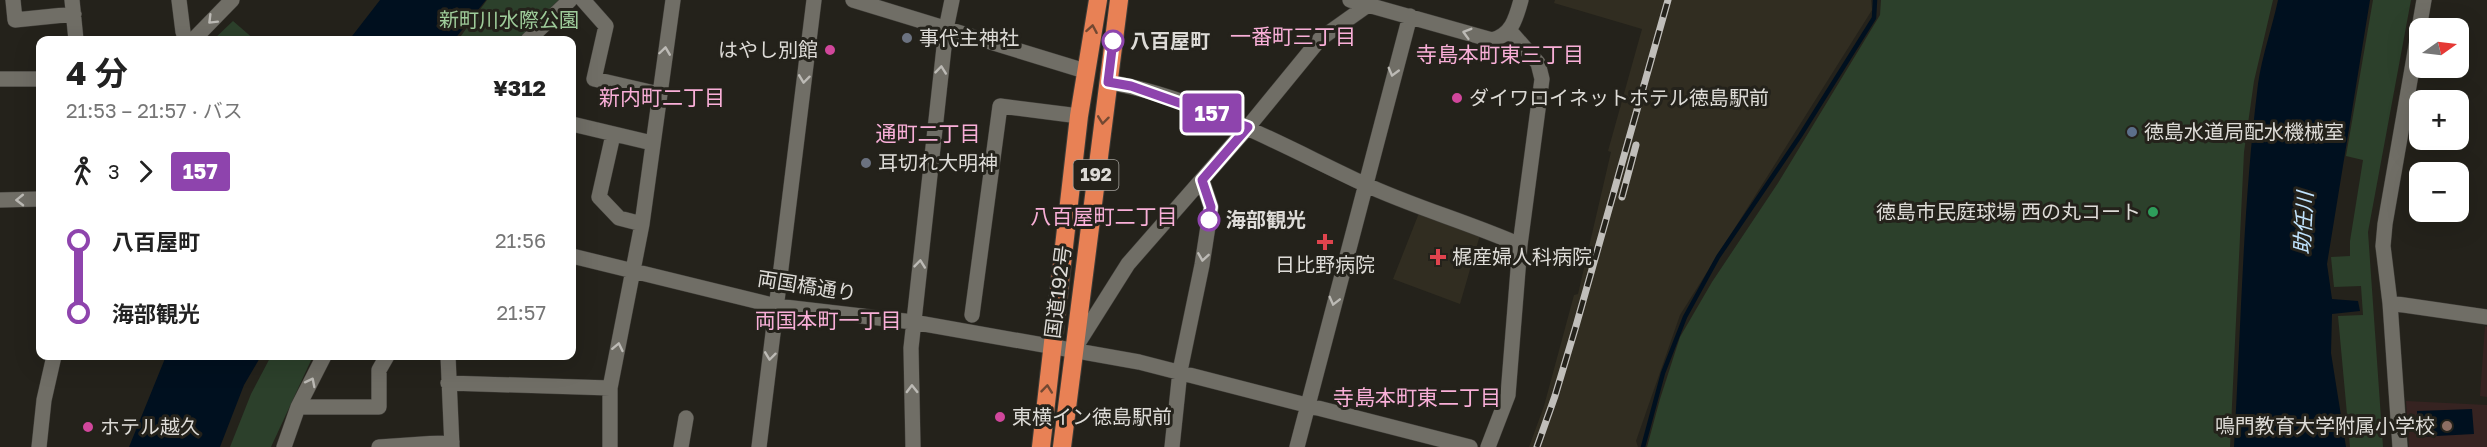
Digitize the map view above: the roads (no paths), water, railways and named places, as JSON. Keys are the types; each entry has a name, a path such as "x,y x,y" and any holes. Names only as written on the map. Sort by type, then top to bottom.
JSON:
{"highway":[{"name":"国道192号","path":"1041,447 1084,71 1098,0"},
{"name":"国道192号","path":"1062,447 1119,0"}],"street":[{"path":"13,0 15,20 73,7 76,36"},
{"path":"179,0 188,36 232,0"},
{"path":"532,36 570,0"},
{"path":"583,0 606,26 594,79 659,94"},
{"path":"610,447 610,388 642,224 673,0"},
{"path":"759,447 814,0"},
{"path":"853,0 900,7 946,29 1084,71"},
{"path":"913,447 911,348 913,322 946,29 952,0"},
{"path":"1350,0 1369,2 1492,40 1510,31 1521,0"},
{"path":"2400,447 2384,246 2385,224 2424,0"},
{"path":"1073,350 1128,264 1248,127 1320,39 1369,2"},
{"path":"1297,447 1364,184 1410,16"},
{"path":"1488,447 1508,395 1520,245 1542,79 1538,63 1510,31"},
{"path":"0,79 36,79"},
{"path":"1108,82 1131,86 1248,127 1364,184 1520,245"},
{"path":"972,315 1000,106 1079,116"},
{"path":"576,125 652,143"},
{"path":"613,135 599,197 619,218 642,224"},
{"path":"1172,447 1180,371 1202,265 1211,207 1202,180"},
{"path":"0,200 36,199"},
{"name":"両国橋通り","path":"576,257 776,306 913,322 1180,371 1470,447"},
{"path":"2390,303 2487,317"},
{"path":"39,447 44,400 53,360"},
{"path":"284,447 298,407 322,360"},
{"path":"298,407 379,408 379,370 385,360"},
{"path":"379,447 452,444 448,360"},
{"path":"448,383 610,388"},
{"path":"681,447 686,418"}],"water":[{"path":"380,0 486,0 457,36 352,36"},
{"name":"助任川","path":"2278,0 2370,0 2327,264 2332,299 2358,301 2360,311 2332,314 2331,353 2346,447 2234,447 2253,129 2258,84"},
{"path":"164,360 259,360 244,385 220,447 129,447"},
{"path":"2472,409 2474,434 2418,437 2417,411"}],"waterway":[{"path":"1643,447 1663,373 1685,317 1718,257 1800,136 1874,18 1875,0"}],"railway":[{"path":"1537,447 1576,326 1668,0"},
{"path":"1622,197 1636,145"}],"place":[{"name":"事代主神社","path":"907,38"},
{"name":"八百屋町","path":"1113,41"},
{"name":"はやし別館","path":"830,50"},
{"name":"ダイワロイネットホテル徳島駅前","path":"1457,98"},
{"name":"徳島水道局配水機械室","path":"2132,132"},
{"name":"耳切れ大明神","path":"866,163"},
{"name":"徳島市民庭球場 西の丸コート","path":"2153,212"},
{"name":"海部観光","path":"1209,220"},
{"name":"日比野病院","path":"1325,242"},
{"name":"梶産婦人科病院","path":"1438,257"},
{"name":"東横イン徳島駅前","path":"1000,417"},
{"name":"鳴門教育大学附属小学校","path":"2447,426"},
{"name":"ホテル越久","path":"88,427"}],"district":[{"name":"一番町三丁目","path":"1293,37"},
{"name":"寺島本町東三丁目","path":"1500,55"},
{"name":"新内町二丁目","path":"662,98"},
{"name":"通町二丁目","path":"928,134"},
{"name":"八百屋町二丁目","path":"1104,217"},
{"name":"両国本町一丁目","path":"828,321"},
{"name":"寺島本町東二丁目","path":"1417,398"}],"park label":[{"name":"新町川水際公園","path":"509,20"}]}
